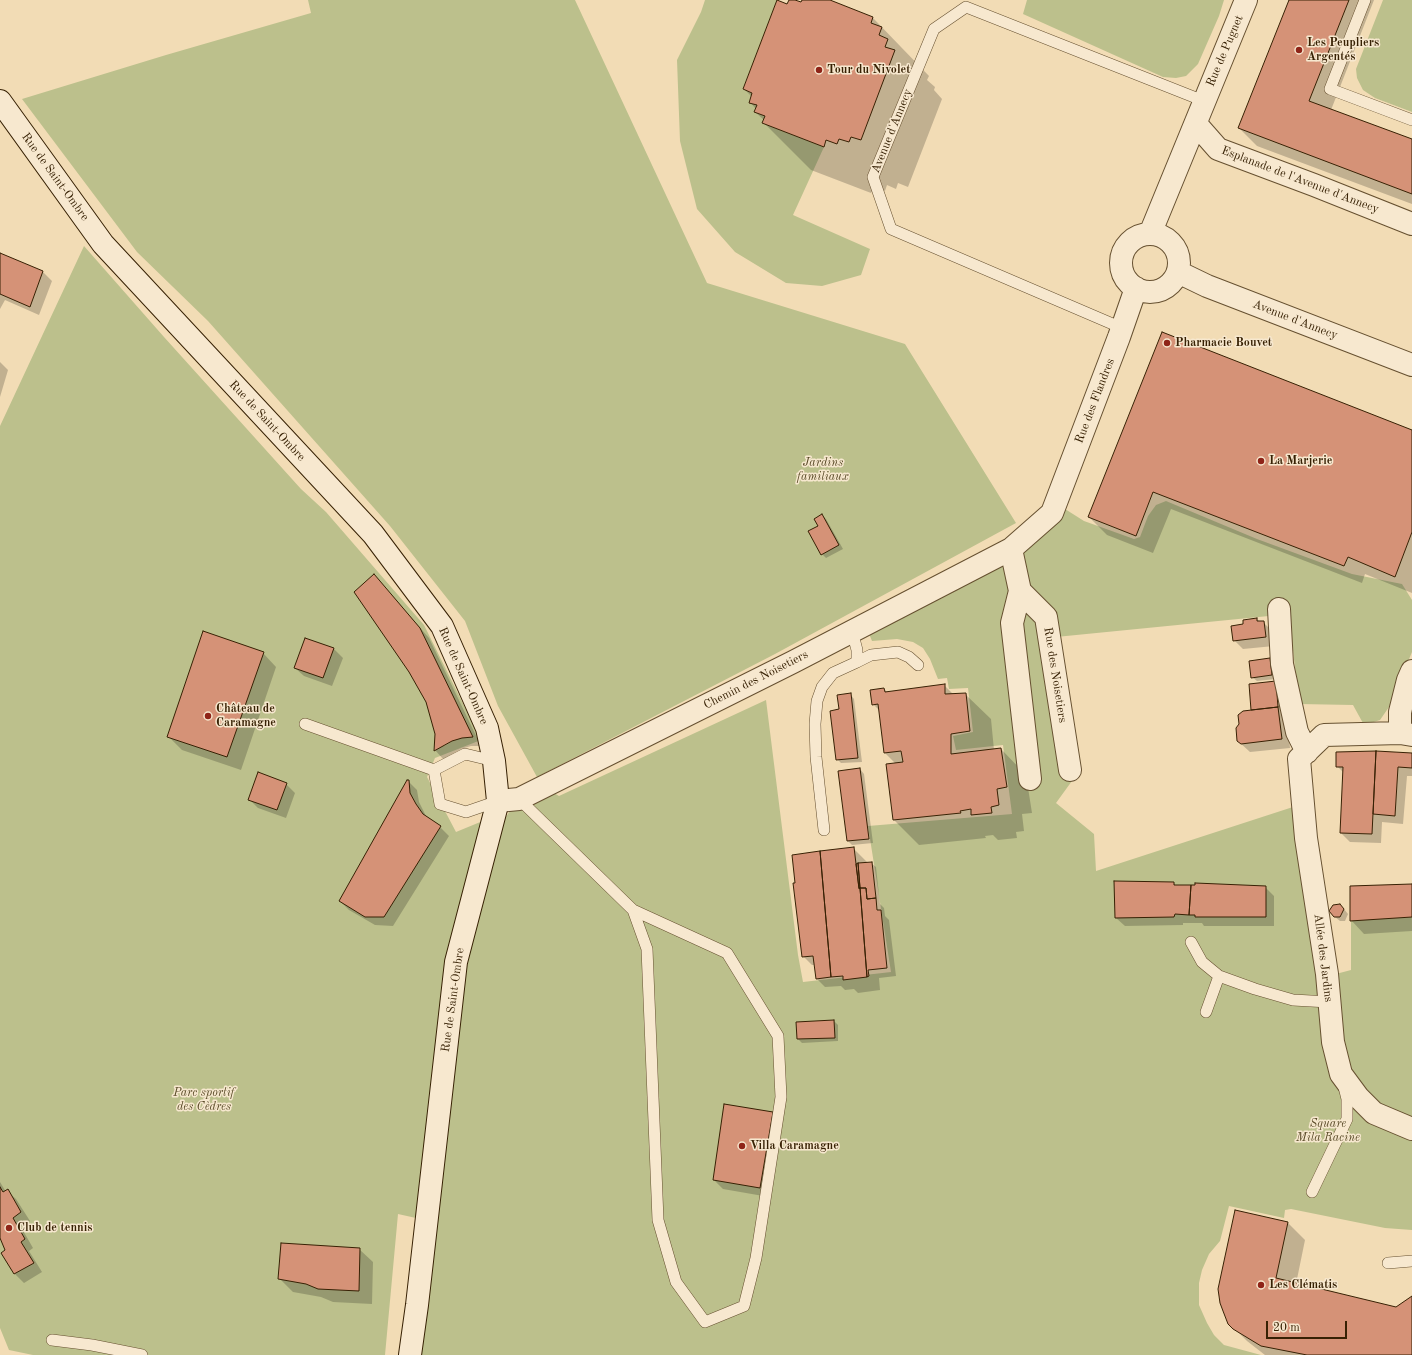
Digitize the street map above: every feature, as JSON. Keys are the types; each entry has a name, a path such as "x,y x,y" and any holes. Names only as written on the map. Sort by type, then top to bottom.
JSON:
{"street":[{"name":"Rue de Pugnet","path":"1204,102 1246,0"},
{"name":"Rue de Saint-Ombre","path":"0,102 104,244 373,534 442,626 487,728 494,761 498,802 456,962 410,1355"},
{"path":"1150,234 1204,102"},
{"name":"Esplanade de l'Avenue d'Annecy","path":"1196,124 1218,149 1412,224"},
{"path":"1150,234 1164,237 1174,246 1178,254 1180,263 1178,272 1175,280 1169,286 1153,292 1144,292 1128,283 1123,274 1121,265 1122,256 1126,247 1141,235 1150,234"},
{"name":"Avenue d'Annecy","path":"1178,272 1207,286 1412,366"},
{"name":"Rue des Flandres","path":"1011,549 1052,513 1136,288"},
{"path":"1011,549 1020,591 1012,623 1030,779"},
{"name":"Chemin des Noisetiers","path":"498,802 519,799 792,662 1011,549"},
{"name":"Rue des Noisetiers","path":"1020,591 1046,617 1070,770"},
{"path":"1279,609 1282,664 1297,732 1307,752"},
{"path":"1406,734 1400,712 1408,680 1412,671"},
{"name":"Allée des Jardins","path":"1406,734 1324,735 1299,759 1306,838 1327,974 1333,1042 1340,1074 1358,1097 1374,1113 1412,1129"}],"lane":[{"name":"Avenue d'Annecy","path":"975,0 934,29 873,177 891,229 1122,328"},
{"path":"1365,0 1330,89 1412,120"},
{"path":"966,7 1204,102"},
{"path":"852,631 857,650 857,662"},
{"path":"824,830 816,757 815,724 817,701 822,687 833,673 871,655 898,652 909,657 918,665"},
{"path":"305,724 434,770 465,754 494,761"},
{"path":"434,770 440,804 466,812 498,802"},
{"path":"519,799 633,910 727,952 778,1036 781,1097 756,1258 744,1306 705,1322 676,1282 658,1220 647,949 633,910"},
{"path":"1191,942 1202,962 1219,976 1255,989 1293,1000 1329,1002"},
{"path":"1206,1012 1219,976"},
{"path":"1312,1192 1347,1120 1347,1099 1340,1074"},
{"path":"1388,1263 1412,1261"},
{"path":"52,1340 142,1355"}],"green space":[{"name":"Jardins familiaux","path":"308,0 575,0 707,283 905,344 1016,523 775,654 537,777 498,706 465,621 390,526 208,321 137,252 22,99 311,13"},
{"path":"705,0 777,0 743,89 752,93 749,103 757,105 754,112 765,116 762,123 824,147 793,215 870,249 861,275 822,286 786,283 735,252 697,209 680,141 677,60 701,12"},
{"path":"1027,0 1224,0 1219,16 1198,64 1186,76 1176,78 1163,77 1023,14"},
{"path":"1383,0 1412,0 1412,112 1375,98 1363,90 1357,78 1356,69"},
{"name":"Parc sportif des Cèdres","path":"84,246 301,489 326,512 424,625 481,740 435,758 427,777 456,832 490,818 416,1218 398,1214 385,1355 33,1355 9,1350 0,1328 0,426"},
{"name":"Square Mila Racine","path":"1166,501 1257,539 1352,574 1402,584 1412,600 1412,652 1389,707 1380,720 1364,725 1353,705 1299,704 1289,614 1056,637 1077,774 1056,803 1094,834 1096,871 1296,806 1332,975 1351,970 1351,920 1412,917 1412,1230 1385,1228 1291,1209 1285,1210 1284,1218 1229,1206 1220,1241 1209,1254 1202,1270 1199,1283 1199,1305 1214,1335 1224,1345 1261,1355 418,1355 462,972 500,824 511,810 554,793 559,796 766,700 798,955 803,982 891,972 868,826 1012,814 1003,745 956,750 953,736 973,732 968,688 949,689 947,678 938,679 930,659 923,648 913,642 897,639 872,641 868,631 1065,509 1084,521 1134,539 1140,537 1148,516 1156,505"}],"building":[{"name":"Tour du Nivolet","path":"777,0 787,4 789,0 801,2 802,0 830,0 873,17 871,23 882,27 879,35 888,39 885,47 895,50 861,140 851,137 849,142 839,139 837,144 826,140 824,147 762,123 765,116 754,112 757,105 749,103 752,93 743,89"},
{"name":"Les Peupliers Argentés","path":"1289,0 1349,0 1309,101 1412,139 1412,194 1238,128"},
{"path":"0,253 43,271 30,307 0,294"},
{"name":"La Marjerie","path":"1162,332 1412,430 1412,532 1395,577 1348,557 1344,566 1153,492 1136,536 1088,517"},
{"path":"822,514 839,545 821,555 808,531 818,526 814,519"},
{"path":"374,574 420,628 473,737 452,741 434,751 435,734 426,702 409,672 354,592"},
{"path":"1257,618 1257,621 1264,621 1266,637 1233,641 1231,626 1243,624 1243,620"},
{"name":"Château de Caramagne","path":"203,631 264,652 227,757 167,737"},
{"path":"305,638 334,648 323,678 294,668"},
{"path":"1270,658 1272,675 1251,678 1249,661"},
{"path":"1276,681 1278,707 1251,710 1249,684"},
{"path":"945,684 945,694 966,693 970,731 951,734 951,754 1001,748 1007,787 997,789 999,805 991,807 992,813 971,815 971,809 960,811 961,813 893,820 886,764 903,762 901,751 884,753 878,704 872,705 870,690 884,688 885,692"},
{"path":"851,693 858,758 836,760 830,711 839,709 837,695"},
{"path":"1278,707 1282,739 1241,744 1237,741 1236,728 1239,724 1238,715 1243,711"},
{"path":"1376,751 1372,834 1340,833 1343,767 1336,767 1336,752"},
{"path":"1376,751 1412,753 1412,768 1398,767 1395,816 1373,814"},
{"path":"860,768 869,839 847,841 838,771"},
{"path":"258,772 287,783 277,810 248,800"},
{"path":"407,780 409,780 410,793 423,814 441,826 384,917 365,917 339,901"},
{"path":"854,847 859,889 860,888 867,977 843,980 843,976 831,977 820,851"},
{"path":"820,851 831,977 816,979 813,956 802,957 793,883 795,883 792,855"},
{"path":"872,862 876,898 867,899 866,888 860,888 858,863"},
{"path":"858,863 860,888 856,864"},
{"path":"1114,881 1174,882 1174,885 1191,885 1189,915 1175,914 1174,917 1115,918"},
{"path":"1195,883 1266,886 1266,917 1195,917 1195,915 1189,915 1191,885 1195,885"},
{"path":"1412,884 1412,917 1350,921 1350,886"},
{"path":"860,888 866,888 867,899 876,898 877,910 881,910 887,968 868,970 869,976 867,977"},
{"path":"1340,904 1344,909 1340,917 1334,917 1329,911 1333,905"},
{"path":"834,1020 835,1038 797,1039 796,1022"},
{"name":"Villa Caramagne","path":"724,1104 773,1112 760,1188 713,1180"},
{"name":"Club de tennis","path":"0,1187 3,1192 8,1189 21,1212 13,1218 25,1239 21,1242 34,1263 14,1274 1,1253 5,1250 0,1238"},
{"name":"Les Clématis","path":"1235,1210 1288,1222 1276,1278 1396,1307 1412,1296 1412,1355 1307,1355 1261,1346 1233,1329 1228,1324 1220,1303 1218,1289"},
{"path":"281,1243 360,1248 359,1291 318,1289 306,1284 278,1279"}],"place":[{"name":"Les Peupliers Argentés","path":"1299,50"},
{"name":"Tour du Nivolet","path":"819,70"},
{"name":"Pharmacie Bouvet","path":"1167,343"},
{"name":"La Marjerie","path":"1261,461"},
{"name":"Château de Caramagne","path":"208,716"},
{"name":"Villa Caramagne","path":"742,1146"},
{"name":"Club de tennis","path":"9,1228"},
{"name":"Les Clématis","path":"1261,1285"}]}
